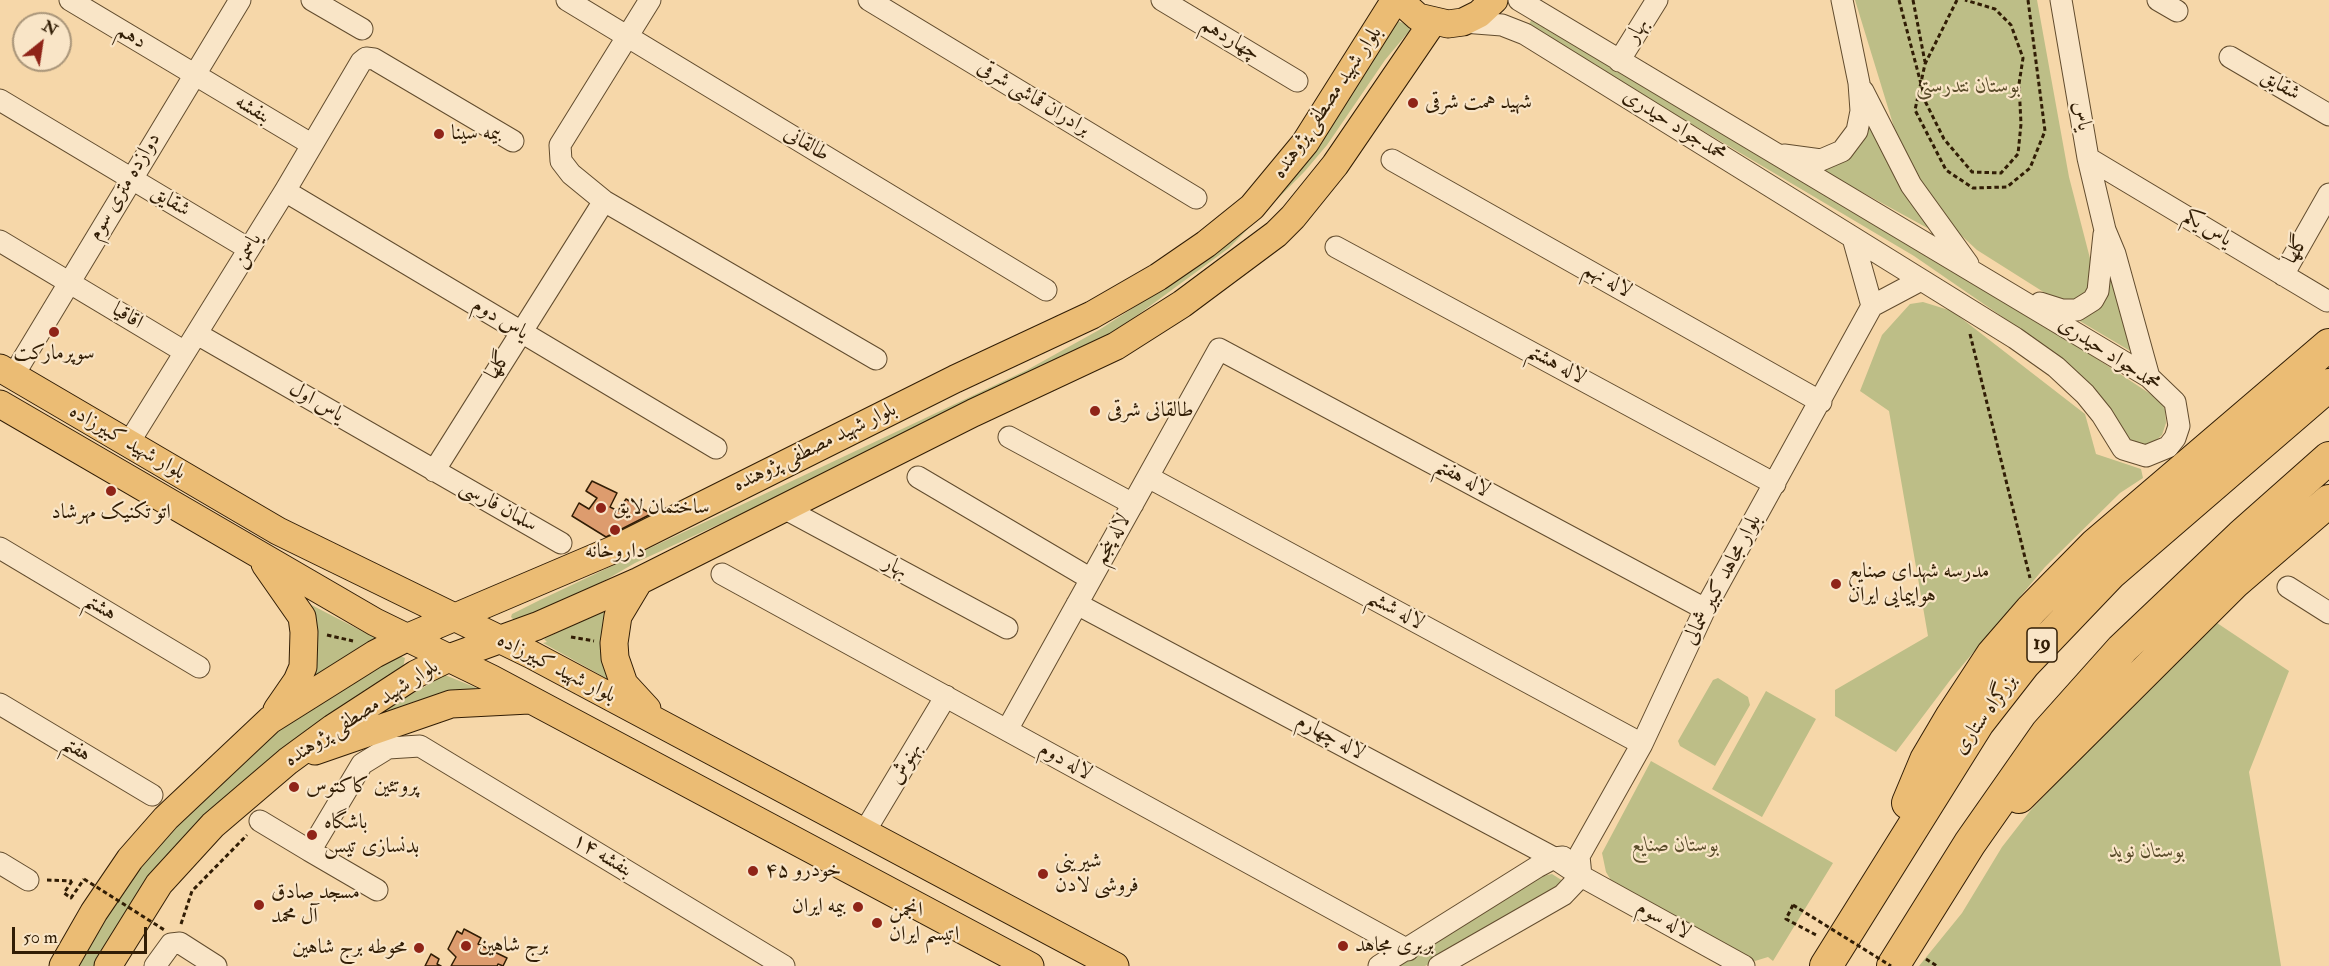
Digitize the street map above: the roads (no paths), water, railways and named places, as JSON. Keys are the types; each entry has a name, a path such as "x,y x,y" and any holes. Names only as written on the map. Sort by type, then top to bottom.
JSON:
{"highway":[{"path":"1867,897 1931,752 1992,655 2095,544 2329,345"},
{"name":"بزرگراه ستاری","path":"1832,956 1978,723 2039,648 2110,574 2329,385"},
{"path":"1892,966 1970,843 2048,733 2122,649 2241,536 2329,458"},
{"path":"1970,843 2070,749 2234,583 2329,501"}],"main road":[{"path":"1397,0 1418,17 1432,23 1448,24 1463,22 1479,14 1494,0"},
{"name":"بلوار شهید مصطفی پژوهنده","path":"63,966 94,912 130,859 182,801 270,720 375,654 406,638 615,549 955,379 1092,315 1158,277 1206,244 1252,207 1270,187 1323,117 1397,0"},
{"name":"بلوار شهید مصطفی پژوهنده","path":"108,966 159,884 213,825 288,761 333,728 416,674 449,658 500,640 639,581 782,507 1116,346 1210,283 1276,234 1293,217 1335,165 1432,23"},
{"name":"بلوار شهید کبیرزاده","path":"7,372 278,531 500,640 674,730 1115,966"},
{"name":"بلوار شهید کبیرزاده","path":"0,404 259,556 406,638 529,700 1030,966"},
{"path":"259,556 302,617 304,632 303,666 297,681 270,720"},
{"path":"639,581 618,616 614,629 615,658 624,684 641,704 674,730"},
{"path":"288,761 451,704 529,700"}],"street":[{"name":"دهم","path":"70,0 193,75"},
{"name":"دوازده متری سوم","path":"7,372 68,282 240,0"},
{"path":"312,0 362,28"},
{"name":"طالقانی","path":"567,0 1046,290"},
{"path":"650,0 560,145 561,161 571,174 604,201 876,359"},
{"name":"برادران قماشی شرقی","path":"869,0 1196,198"},
{"name":"چهاردهم","path":"1162,0 1297,81"},
{"name":"محمدجواد حیدری","path":"1463,22 1502,25 1526,34 1963,306 2056,368 2102,415 2123,449 2146,456 2168,447 2180,426 2175,402 2149,378 1520,0"},
{"name":"بهار","path":"1619,61 1657,0"},
{"path":"1772,153 1821,160 1842,151 1857,131 1862,111 1859,83 1842,0"},
{"name":"یاس","path":"2061,0 2088,158 2105,230"},
{"path":"2158,0 2177,11"},
{"name":"شقایق","path":"2230,57 2329,115"},
{"name":"یاسمن","path":"128,444 285,191 361,62 366,58 374,59 513,141"},
{"name":"بنفشه","path":"193,75 311,144"},
{"path":"1859,83 1911,184 1974,272"},
{"name":"شقایق","path":"0,100 249,249"},
{"name":"یاس یکم","path":"2088,158 2327,301"},
{"name":"لاله نهم","path":"1392,160 1821,402"},
{"name":"یاس دوم","path":"285,191 716,448"},
{"name":"گلها","path":"2283,275 2329,194"},
{"name":"گلها","path":"434,471 604,201"},
{"path":"2010,293 2062,310 2077,310 2093,300 2098,291 2105,230"},
{"path":"2105,230 2115,254 2149,378"},
{"path":"1853,238 1872,306 1921,280"},
{"name":"اقاقیا","path":"0,241 185,352"},
{"name":"لاله هشتم","path":"1336,247 1775,484"},
{"name":"بلوار مجاهد کبیر شمالی","path":"1445,965 1563,895 1642,744 1705,609 1872,306"},
{"name":"یاس اول","path":"197,334 434,471"},
{"name":"لاله پنجم","path":"1007,730 1219,349"},
{"name":"لاله هفتم","path":"1219,349 1705,609"},
{"path":"1009,437 1133,504"},
{"name":"سلمان فارسی","path":"434,471 561,543"},
{"path":"918,477 1091,579"},
{"name":"لاله ششم","path":"1148,477 1642,744"},
{"name":"بهار","path":"782,507 1007,628"},
{"name":"هشتم","path":"0,548 199,667"},
{"name":"لاله دوم","path":"722,574 1408,950"},
{"path":"2288,587 2329,613"},
{"name":"لاله چهارم","path":"1077,604 1554,858 1580,866"},
{"name":"بهنوش","path":"865,831 946,696"},
{"name":"هفتم","path":"0,704 152,795"},
{"name":"بنفشه ۱۴","path":"310,851 362,764 388,748 420,746 783,966"},
{"path":"260,821 377,890"},
{"path":"1379,966 1554,858"},
{"path":"0,863 28,880"},
{"name":"لاله سوم","path":"1580,866 1744,966"},
{"path":"155,966 171,944 180,944 216,966"}],"place":[{"name":"شهید همت شرقی","path":"1413,103"},
{"name":"بیمه سینا","path":"439,134"},
{"name":"سوپرمارکت","path":"54,332"},
{"name":"طالقانی شرقی","path":"1095,411"},
{"name":"اتو تکنیک مهرشاد","path":"111,491"},
{"name":"ساختمان لایق","path":"601,508"},
{"name":"داروخانه","path":"615,530"},
{"name":"مدرسه شهدای صنایع هواپیمایی ایران","path":"1836,584"},
{"name":"پروتئین کاکتوس","path":"294,787"},
{"name":"باشگاه بدنسازی تیس","path":"312,835"},
{"name":"خودرو ۴۵","path":"753,871"},
{"name":"شیرینی فروشی لادن","path":"1043,874"},
{"name":"مسجد صادق آل محمد","path":"259,905"},
{"name":"بیمه ایران","path":"858,907"},
{"name":"انجمن اتیسم ایران","path":"877,923"},
{"name":"برج شاهین","path":"466,946"},
{"name":"بربری مجاهد","path":"1343,946"},
{"name":"محوطه برج شاهین","path":"419,948"}],"park label":[{"name":"بوستان نتدرستی","path":"1968,87"},
{"name":"بوستان صنایع","path":"1675,846"},
{"name":"بوستان نوید","path":"2147,852"}]}
